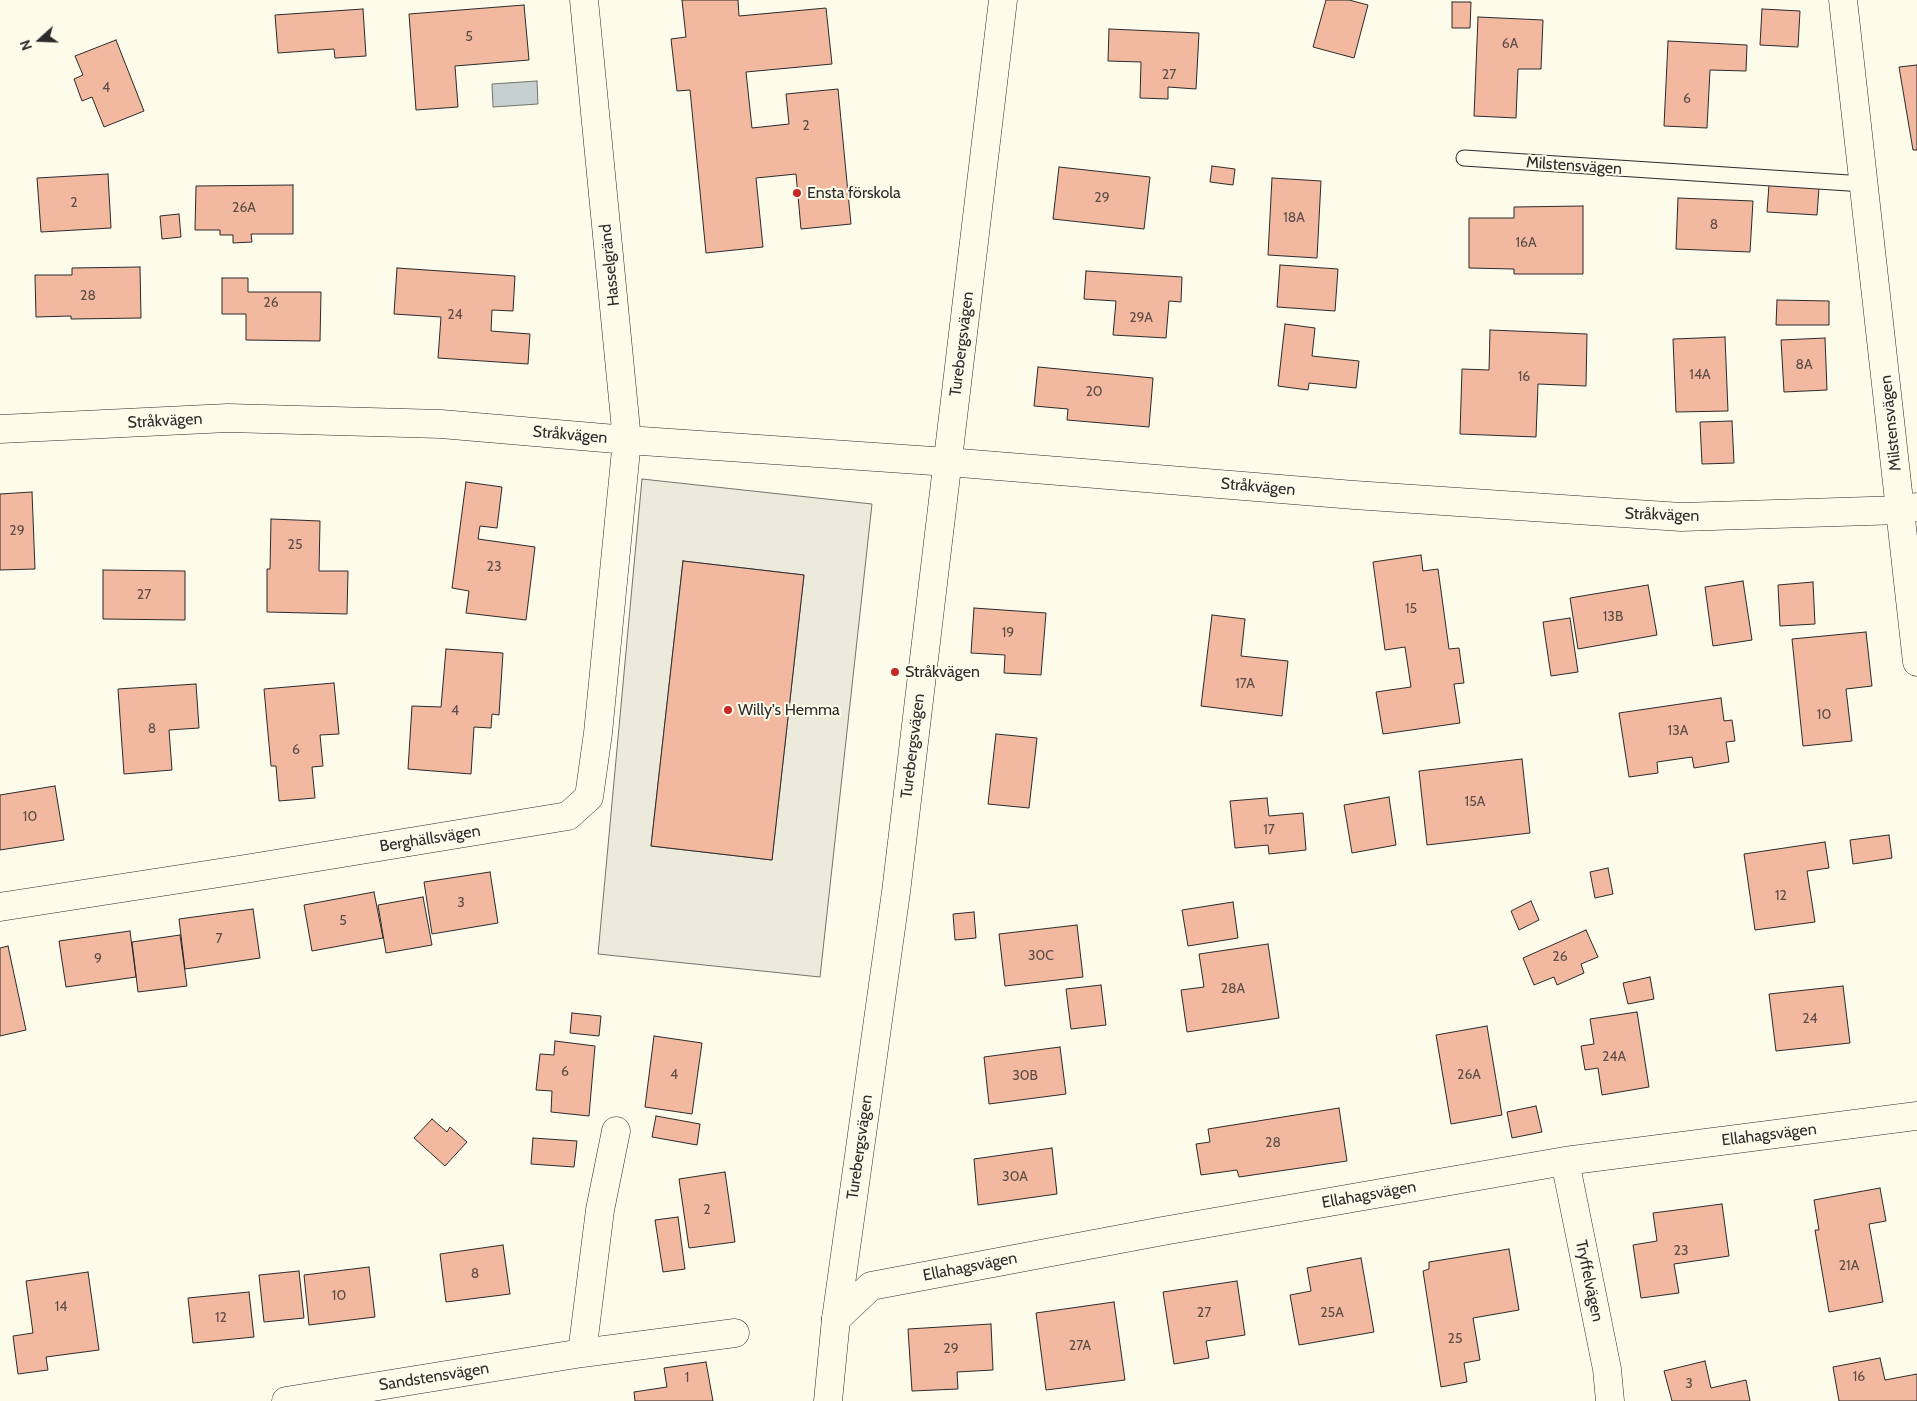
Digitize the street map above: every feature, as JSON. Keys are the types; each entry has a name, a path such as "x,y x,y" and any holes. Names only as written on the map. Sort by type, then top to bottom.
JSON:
{"street":[{"name":"Hasselgränd","path":"584,0 627,440 618,531"},
{"name":"Turebergsvägen","path":"828,1401 836,1319 896,892 1004,0"},
{"name":"Milstensvägen","path":"1843,0 1864,184 1909,509 1917,662"},
{"name":"Stråkvägen","path":"1,426 228,418 441,424 627,440 948,462 1354,495 1681,517 1909,509"},
{"name":"Berghällsvägen","path":"0,907 568,816 589,797 598,732 618,531"},
{"name":"Ellahagsvägen","path":"836,1319 871,1286 1163,1231 1565,1161 1917,1116"},
{"path":"582,1353 600,1210 616,1131"},
{"name":"Tryffelvägen","path":"1565,1161 1607,1369 1610,1401"},
{"name":"Sandstensvägen","path":"286,1401 582,1353 735,1333"}],"lane":[{"name":"Milstensvägen","path":"1464,158 1864,184"}],"shaded area":[{"path":"537,81 538,104 493,107 492,84"},
{"path":"642,479 872,504 820,977 598,954","holes":["683,561 804,575 772,860 651,846"]}],"building":[{"path":"682,0 738,0 739,16 826,8 832,64 746,72 752,128 789,124 786,94 838,89 851,224 801,229 796,174 756,178 763,247 706,253 690,90 677,91 671,39 686,37"},
{"path":"1326,0 1349,0 1368,5 1354,58 1313,47"},
{"path":"1452,2 1471,2 1470,28 1452,28"},
{"path":"524,5 529,60 455,66 458,107 416,110 409,14"},
{"path":"363,9 366,56 335,58 334,49 278,53 275,15"},
{"path":"1762,9 1800,11 1798,47 1760,45"},
{"path":"1478,17 1543,20 1541,69 1518,69 1516,118 1474,116"},
{"path":"1109,29 1199,33 1196,89 1168,87 1168,99 1140,98 1141,62 1108,61"},
{"path":"116,40 144,111 104,127 92,97 82,101 74,79 83,75 75,56"},
{"path":"1668,41 1747,45 1746,71 1710,70 1707,128 1664,126"},
{"path":"1917,65 1917,150 1913,150 1899,67"},
{"path":"1212,166 1235,169 1233,185 1210,182"},
{"path":"1059,167 1150,177 1144,229 1053,219"},
{"path":"108,174 111,228 41,232 37,178"},
{"path":"1272,178 1321,181 1317,258 1268,255"},
{"path":"293,185 293,234 251,234 252,242 233,243 233,235 220,235 220,230 195,230 196,186"},
{"path":"1769,185 1819,188 1817,215 1767,212"},
{"path":"1678,198 1753,201 1750,252 1676,249"},
{"path":"1583,206 1583,274 1514,274 1514,269 1469,268 1469,218 1514,218 1514,207"},
{"path":"179,214 181,237 162,239 160,216"},
{"path":"1280,265 1338,269 1335,311 1277,307"},
{"path":"140,267 141,318 71,319 71,316 36,317 35,275 72,275 72,268"},
{"path":"397,268 515,276 513,311 492,310 491,331 530,334 528,364 438,358 441,317 394,314"},
{"path":"1086,271 1182,277 1181,302 1169,301 1166,338 1113,335 1116,301 1084,299"},
{"path":"222,278 248,278 248,292 321,292 320,341 246,340 246,314 222,314"},
{"path":"1777,300 1829,301 1829,325 1776,325"},
{"path":"1285,324 1315,328 1312,356 1359,361 1356,388 1309,383 1308,390 1278,386"},
{"path":"1490,330 1587,334 1586,386 1538,384 1536,437 1460,434 1462,369 1489,370"},
{"path":"1725,337 1728,411 1676,412 1673,339"},
{"path":"1825,338 1827,390 1784,392 1781,340"},
{"path":"1038,367 1153,378 1149,427 1067,420 1068,409 1034,406"},
{"path":"1732,421 1734,463 1702,464 1700,422"},
{"path":"466,482 502,487 497,528 480,526 478,539 535,547 526,620 466,613 469,591 452,588"},
{"path":"32,492 35,569 0,570 0,494"},
{"path":"271,519 320,521 319,571 348,571 347,614 267,612 267,569 270,569"},
{"path":"1421,555 1423,571 1438,569 1449,649 1459,648 1464,683 1454,684 1460,723 1383,734 1376,692 1411,687 1405,647 1385,650 1373,562"},
{"name":"Willy's Hemma","path":"683,561 804,575 772,860 651,846"},
{"path":"103,570 185,571 185,620 103,619"},
{"path":"1743,581 1752,640 1713,646 1705,587"},
{"path":"1813,582 1815,624 1780,626 1778,585"},
{"path":"1648,585 1657,635 1578,649 1570,598"},
{"path":"974,608 1046,613 1041,675 1004,673 1005,655 971,653"},
{"path":"1212,615 1245,619 1241,656 1288,661 1282,716 1201,706"},
{"path":"1570,618 1578,672 1551,676 1543,622"},
{"path":"1866,632 1872,686 1846,689 1852,741 1803,746 1792,639"},
{"path":"446,649 503,653 499,715 492,714 491,728 474,727 471,774 408,769 412,706 441,707"},
{"path":"334,683 339,734 320,735 323,766 312,767 315,798 279,801 276,766 271,766 264,689"},
{"path":"196,684 199,728 169,730 172,770 124,774 118,689"},
{"path":"1721,698 1724,721 1732,720 1735,741 1726,742 1729,762 1694,768 1692,757 1657,762 1658,773 1629,777 1619,713"},
{"path":"996,734 1037,738 1029,808 988,804"},
{"path":"1522,759 1530,833 1427,845 1419,771"},
{"path":"55,786 64,840 0,850 0,795"},
{"path":"1389,797 1396,845 1352,853 1344,805"},
{"path":"1267,798 1269,816 1303,813 1306,850 1269,854 1268,845 1235,848 1230,801"},
{"path":"1889,835 1892,858 1853,864 1850,840"},
{"path":"1825,842 1829,868 1807,871 1815,922 1755,930 1744,854"},
{"path":"1608,868 1613,894 1595,898 1590,872"},
{"path":"490,872 498,923 432,934 424,882"},
{"path":"374,892 383,938 312,951 304,905"},
{"path":"423,897 432,945 386,953 378,905"},
{"path":"1531,901 1539,920 1519,930 1511,911"},
{"path":"1233,902 1238,938 1188,946 1182,910"},
{"path":"253,909 260,958 185,969 179,919"},
{"path":"974,912 976,938 955,940 953,914"},
{"path":"1077,925 1083,977 1005,986 999,934"},
{"path":"1586,930 1598,957 1581,964 1584,973 1557,985 1554,977 1534,985 1523,958"},
{"path":"130,931 136,977 66,987 59,941"},
{"path":"180,935 187,986 138,992 132,942"},
{"path":"1268,944 1279,1018 1187,1032 1181,990 1204,987 1199,954"},
{"path":"8,946 26,1030 0,1036 0,948"},
{"path":"1650,977 1654,999 1628,1004 1623,983"},
{"path":"1101,985 1106,1025 1071,1029 1066,989"},
{"path":"1843,986 1850,1043 1776,1051 1769,994"},
{"path":"1637,1012 1649,1087 1602,1095 1598,1068 1585,1070 1581,1046 1594,1044 1590,1019"},
{"path":"572,1013 601,1016 599,1036 570,1033"},
{"path":"1487,1026 1502,1115 1451,1124 1436,1035"},
{"path":"654,1036 702,1043 692,1114 645,1107"},
{"path":"555,1041 595,1046 589,1116 551,1112 552,1091 536,1090 540,1054 554,1055"},
{"path":"1060,1047 1066,1094 989,1104 984,1057"},
{"path":"1536,1106 1542,1132 1512,1138 1507,1112"},
{"path":"1339,1108 1347,1161 1239,1177 1237,1170 1201,1175 1196,1144 1210,1142 1208,1129"},
{"path":"656,1116 700,1124 697,1145 652,1137"},
{"path":"432,1119 447,1132 450,1127 467,1142 445,1166 414,1138"},
{"path":"533,1138 577,1141 574,1167 531,1164"},
{"path":"1052,1148 1057,1194 978,1205 974,1159"},
{"path":"725,1172 735,1242 689,1248 679,1179"},
{"path":"1880,1188 1886,1221 1869,1224 1883,1302 1829,1312 1815,1230 1819,1230 1814,1200"},
{"path":"1722,1204 1729,1256 1674,1264 1679,1293 1641,1298 1633,1245 1657,1241 1653,1213"},
{"path":"678,1217 685,1269 663,1272 655,1220"},
{"path":"503,1245 510,1294 446,1302 440,1254"},
{"path":"1509,1249 1519,1310 1473,1318 1480,1360 1464,1363 1467,1382 1441,1387 1423,1271 1429,1269 1429,1262"},
{"path":"1361,1258 1374,1332 1299,1345 1290,1295 1311,1291 1307,1268"},
{"path":"369,1267 375,1317 309,1325 304,1275"},
{"path":"299,1271 304,1318 264,1322 259,1275"},
{"path":"88,1272 99,1350 46,1357 48,1370 18,1374 13,1336 33,1333 26,1281"},
{"path":"1237,1281 1245,1335 1206,1341 1209,1358 1174,1364 1163,1292"},
{"path":"249,1292 254,1337 193,1343 188,1298"},
{"path":"1114,1302 1125,1380 1046,1390 1036,1313"},
{"path":"991,1324 993,1370 957,1372 958,1389 912,1391 908,1329"},
{"path":"1880,1358 1885,1380 1917,1374 1917,1401 1839,1401 1833,1367"},
{"path":"1705,1361 1711,1388 1746,1380 1750,1401 1672,1401 1664,1371"},
{"path":"706,1362 713,1401 635,1401 634,1392 667,1387 664,1368"}],"place":[{"name":"Ensta förskola","path":"797,193"},
{"name":"Stråkvägen","path":"895,672"},
{"name":"Willy's Hemma","path":"728,710"}]}
